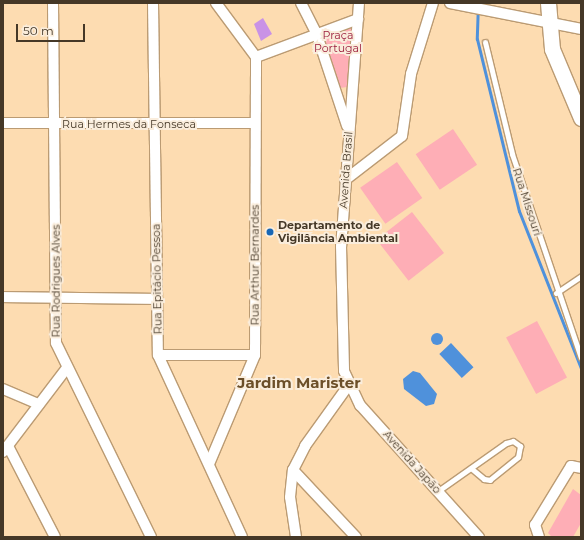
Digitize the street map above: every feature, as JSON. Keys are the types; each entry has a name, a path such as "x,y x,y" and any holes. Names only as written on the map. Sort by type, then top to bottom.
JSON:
{"main road":[{"path":"548,3 549,24 559,74 581,118"}],"street":[{"name":"Rua Rodrigues Alves","path":"53,3 56,124 56,343 66,369 152,537"},
{"name":"Rua Epitácio Pessoa","path":"153,3 158,355 242,537"},
{"path":"216,3 256,57 316,32 358,19"},
{"path":"301,3 316,32 349,132"},
{"name":"Avenida Brasil","path":"348,386 342,356 341,246 359,3"},
{"path":"345,180 402,136 411,74 433,3"},
{"path":"450,3 581,30"},
{"name":"Rua Arthur Bernardes","path":"208,464 255,354 256,57"},
{"name":"Rua Hermes da Fonseca","path":"3,124 154,125 255,123"},
{"path":"3,297 157,299"},
{"path":"158,355 255,354"},
{"path":"55,537 5,449 66,369"},
{"path":"296,537 290,497 293,470 305,446 348,386"},
{"name":"Avenida Japão","path":"348,386 360,405 479,537"},
{"path":"3,389 39,404"},
{"path":"539,537 535,525 570,466 581,468"},
{"path":"293,470 356,537"}],"lane":[{"name":"Rua Missouri","path":"486,42 512,154 556,293 581,358"},
{"path":"556,293 581,276"},
{"path":"438,491 506,443 513,441 520,446 518,457 490,480 484,480 471,468"}],"green space":[{"name":"Praça Portugal","path":"352,25 347,87 340,88 323,36"},
{"path":"453,129 477,165 440,190 416,154"},
{"path":"397,162 422,198 385,224 360,188"},
{"path":"412,212 444,253 409,281 377,240"},
{"path":"537,321 567,378 536,394 506,337"},
{"path":"573,489 581,495 581,523 573,537 552,537 548,533"}],"water":[{"path":"435,333 439,333 443,339 439,345 435,345 431,341 431,337"},
{"path":"451,343 474,367 462,378 439,354"},
{"path":"413,371 420,373 437,394 434,404 426,406 404,389 403,379"}],"building":[{"path":"263,18 272,34 261,41 254,24"}],"waterway":[{"path":"478,3 477,39 519,211 581,368"}],"place":[{"name":"Departamento de Vigilância Ambiental","path":"270,232"}],"district":[{"name":"Jardim Marister","path":"299,383"}]}
